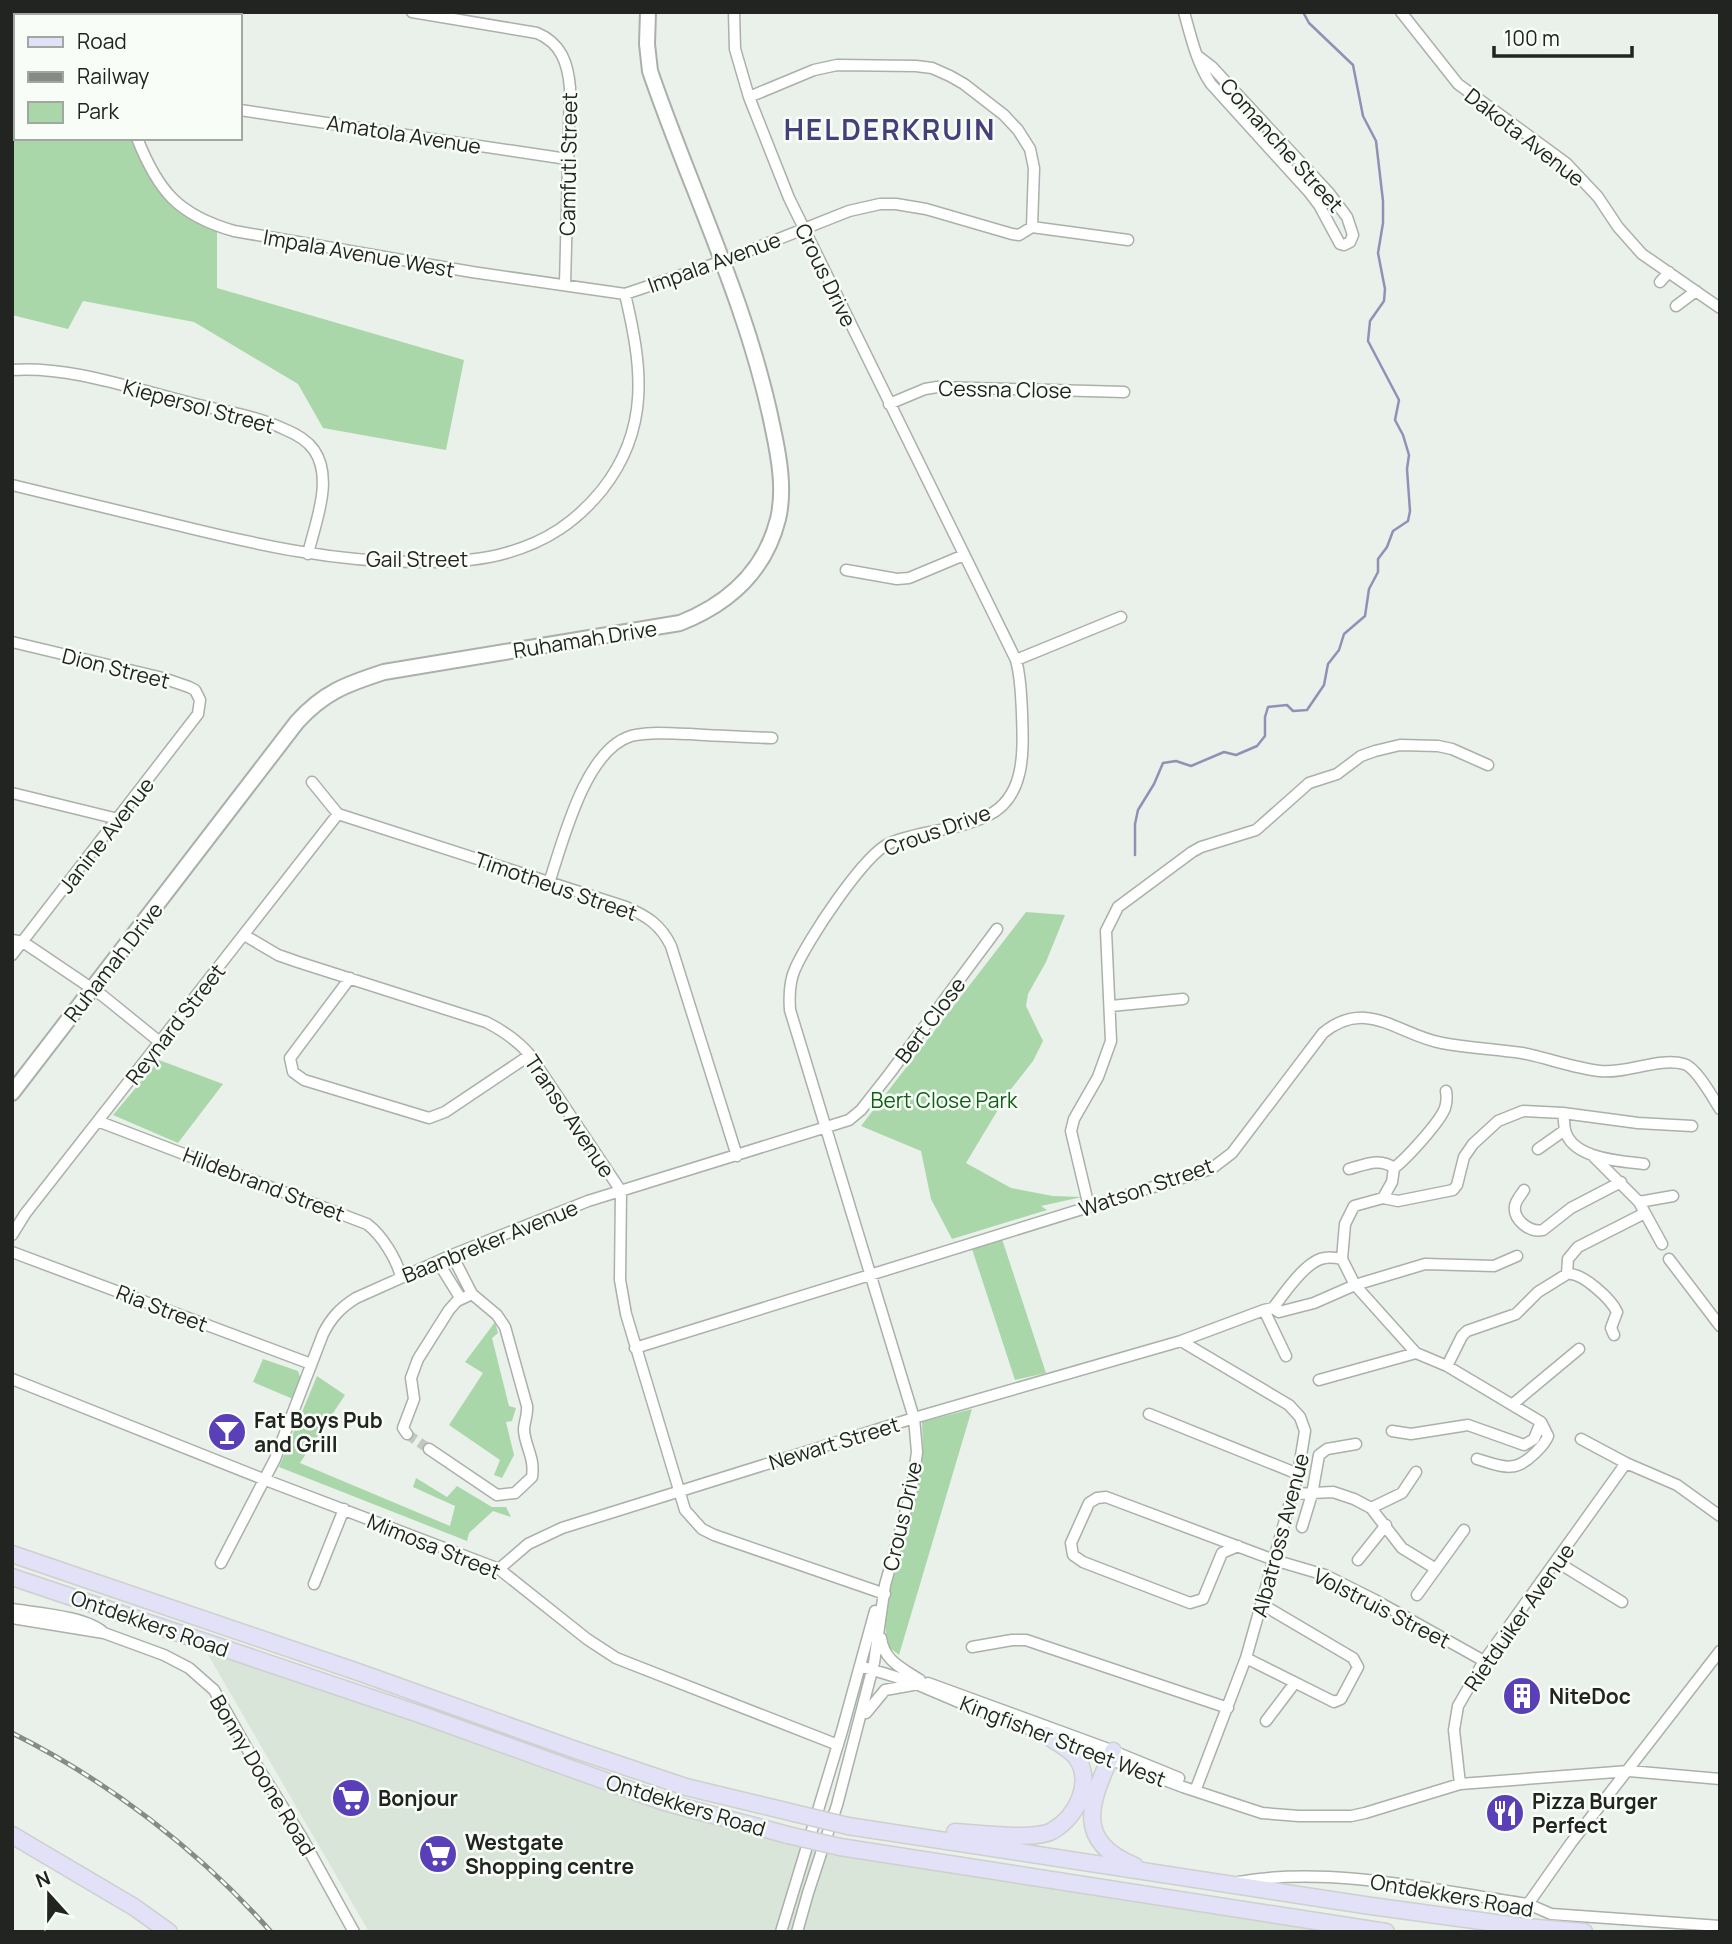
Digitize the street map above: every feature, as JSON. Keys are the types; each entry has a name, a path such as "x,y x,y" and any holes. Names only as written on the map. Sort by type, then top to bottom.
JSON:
{"main road":[{"name":"Ontdekkers Road","path":"12,1554 686,1787 848,1826 1226,1884 1525,1927 1584,1932"},
{"name":"Ontdekkers Road","path":"12,1577 419,1714 664,1802 788,1835 839,1847 1386,1932"},
{"path":"1046,1735 1073,1754 1082,1766 1084,1776 1078,1802 1052,1831"},
{"path":"886,1830 1018,1836 1052,1831 1069,1822 1081,1809 1106,1753"},
{"path":"1106,1753 1091,1810 1091,1827 1107,1850 1150,1872"},
{"path":"12,1835 134,1907 169,1932"}],"street":[{"name":"Camfuti Street","path":"412,12 537,33 547,37 556,46 566,63 569,78 565,285"},
{"name":"Ruhamah Drive","path":"12,1093 298,722 326,695 361,679 403,668 680,623 720,604 761,559 778,519 779,466 767,398 723,261 650,71 648,12"},
{"name":"Crous Drive","path":"734,12 735,49 749,97 789,198 1016,660 1021,680 1022,760 1017,784 1008,798 997,811 974,822 901,839 880,848 829,913 795,967 790,986 790,1010 914,1418 916,1452 912,1489 781,1932"},
{"name":"Comanche Street","path":"1184,12 1201,70 1211,84 1309,192 1340,244 1350,242 1353,235 1351,225 1329,193 1212,67 1199,57"},
{"name":"Dakota Avenue","path":"1401,12 1458,84 1578,174 1642,254 1720,308"},
{"path":"749,97 790,78 837,65 915,66 932,68 950,76 1004,116 1030,149 1034,168 1032,227"},
{"name":"Amatola Avenue","path":"242,110 567,159"},
{"name":"Impala Avenue West","path":"138,140 158,184 174,201 215,226 625,294"},
{"name":"Impala Avenue","path":"625,294 723,261 849,211 880,204 926,209 1012,234 1019,235 1032,227 1128,240"},
{"path":"1660,282 1669,272"},
{"path":"1676,306 1696,291"},
{"name":"Gail Street","path":"12,485 262,546 308,554 395,562 492,557 537,541 563,528 585,512 607,485 622,459 639,406 640,381 636,343 625,294"},
{"name":"Kiepersol Street","path":"12,370 28,369 85,377 268,422 297,435 313,448 323,473 323,487 308,554"},
{"name":"Cessna Close","path":"889,404 925,388 937,387 1124,392"},
{"path":"846,570 897,579 909,578 964,555"},
{"path":"1016,660 1121,617"},
{"name":"Dion Street","path":"12,642 163,678 189,687 195,690 200,700 198,714"},
{"name":"Janine Avenue","path":"12,955 18,941 118,819 198,714"},
{"path":"549,883 592,768 613,746 631,736 653,733 772,738"},
{"path":"1089,1207 1078,1166 1072,1125 1098,1077 1111,1041 1106,931 1118,908 1192,852 1256,830 1309,783 1337,774 1374,751 1400,745 1438,746 1452,749 1488,765"},
{"path":"312,782 338,814"},
{"path":"12,793 118,819"},
{"name":"Timotheus Street","path":"338,814 645,915 665,935 671,946 737,1156"},
{"name":"Reynard Street","path":"12,1234 338,814"},
{"name":"Bert Close","path":"825,1128 841,1124 861,1110 997,929"},
{"name":"Transo Avenue","path":"244,935 278,955 486,1022 504,1031 530,1055 621,1191 620,1280 626,1314 685,1510 702,1529 883,1591"},
{"path":"18,941 92,989 160,1043"},
{"path":"350,978 290,1058 293,1072 303,1080 429,1118 445,1112 530,1055"},
{"path":"1111,1006 1183,999"},
{"name":"Watson Street","path":"635,1348 1195,1176 1223,1162 1232,1153 1323,1033 1335,1024 1350,1019 1369,1017 1431,1041 1522,1054 1601,1071 1687,1064 1720,1109"},
{"path":"1383,1198 1392,1182 1394,1168 1405,1159 1443,1113 1447,1103 1446,1091"},
{"path":"1477,1459 1506,1467 1521,1465 1548,1438 1546,1430 1541,1422 1513,1404 1447,1366 1416,1353 1355,1285 1342,1259 1345,1224 1350,1211 1358,1203 1383,1198 1398,1201 1448,1192 1457,1185 1467,1151 1482,1134 1498,1121 1523,1111 1692,1126"},
{"path":"1563,1113 1565,1130 1570,1140 1594,1157 1639,1202 1662,1244"},
{"name":"Hildebrand Street","path":"100,1122 368,1224 375,1230 398,1266 401,1278"},
{"name":"Baanbreker Avenue","path":"221,1563 275,1459 330,1320 341,1307 453,1255 575,1206 825,1128"},
{"path":"1538,1149 1565,1130"},
{"path":"1594,1157 1644,1164"},
{"path":"1349,1169 1383,1161 1394,1168"},
{"path":"1524,1190 1516,1205 1516,1213 1527,1227 1540,1231 1571,1208 1621,1182"},
{"path":"1639,1202 1673,1196"},
{"path":"1567,1274 1568,1259 1578,1247 1645,1213"},
{"name":"Ria Street","path":"12,1252 311,1364"},
{"path":"429,1449 497,1494 515,1493 532,1477 533,1460 524,1430 528,1415 527,1406 505,1327 497,1315 472,1294 453,1255"},
{"name":"Newart Street","path":"499,1569 517,1552 542,1535 914,1418 1181,1341 1268,1309 1279,1312 1294,1309 1331,1297 1355,1285 1425,1264 1494,1266 1517,1256"},
{"path":"1286,1356 1268,1309 1311,1265 1326,1258 1342,1259"},
{"path":"1669,1259 1720,1326"},
{"path":"438,1262 461,1299"},
{"path":"1447,1366 1467,1331 1516,1314 1538,1292 1567,1274 1581,1276 1612,1304 1616,1312 1611,1328 1614,1335"},
{"path":"408,1434 403,1428 414,1399 411,1374 449,1310 461,1299 472,1294"},
{"name":"Albatross Avenue","path":"1181,1341 1271,1393 1297,1413 1306,1431 1298,1474 1263,1605 1228,1708 1197,1786"},
{"path":"1513,1404 1579,1349"},
{"path":"1319,1380 1416,1353"},
{"name":"Mimosa Street","path":"12,1379 499,1569 587,1639 616,1658 838,1745"},
{"path":"1149,1414 1298,1474"},
{"path":"1392,1431 1411,1434 1468,1425 1524,1445 1534,1439 1541,1422"},
{"path":"1581,1439 1626,1463 1677,1485 1720,1516"},
{"path":"1302,1527 1312,1494 1319,1455 1327,1449 1356,1444"},
{"name":"Rietduiker Avenue","path":"1460,1784 1454,1730 1456,1712 1484,1661 1558,1562 1626,1463"},
{"path":"1371,1508 1402,1493 1416,1472"},
{"path":"1292,1494 1340,1493 1371,1508 1402,1548 1436,1569"},
{"name":"Volstruis Street","path":"1238,1546 1222,1553 1203,1599 1194,1603 1186,1603 1076,1559 1071,1550 1071,1543 1091,1501 1106,1497 1238,1546 1274,1560 1325,1575 1386,1605 1484,1661"},
{"path":"314,1584 344,1509"},
{"path":"1358,1560 1385,1525"},
{"path":"1417,1595 1464,1530"},
{"path":"1558,1562 1622,1602"},
{"name":"Crous Drive","path":"797,1932 838,1805 860,1725 874,1667 883,1591"},
{"path":"1246,1658 1329,1701 1337,1702 1359,1665 1350,1656 1263,1605"},
{"name":"Bonny Doone Road","path":"12,1609 85,1623 104,1633"},
{"name":"Kingfisher Street West","path":"880,1613 884,1652 918,1682 975,1709 1106,1753 1178,1785 1262,1813 1352,1816 1379,1811 1460,1784 1629,1771 1720,1779"},
{"name":"Bonny Doone Road","path":"12,1618 104,1633 163,1655 189,1668 214,1690 254,1761 302,1836 354,1932"},
{"path":"972,1647 1026,1640 1228,1708"},
{"path":"1528,1903 1571,1843 1719,1653"},
{"name":"Kingfisher Street West","path":"862,1663 1197,1786 1210,1794"},
{"path":"860,1725 880,1694 892,1688 918,1682"},
{"path":"1266,1721 1294,1684"},
{"name":"Ontdekkers Road","path":"1226,1884 1276,1877 1353,1879 1528,1903 1551,1914 1720,1926"}],"shaded area":[{"name":"Westgate Shopping centre","path":"207,1653 807,1844 1337,1932 369,1932"}],"green space":[{"path":"12,36 14,140 134,140 180,203 217,226 217,288 464,360 446,450 323,428 298,384 194,322 83,301 68,329 12,315"},
{"name":"Bert Close Park","path":"1026,912 1065,915 1046,962 1028,994 1026,1006 1043,1041 1033,1061 1008,1093 966,1163 1011,1188 1053,1196 1082,1197 1041,1206 1047,1210 952,1239 931,1199 921,1151 861,1126"},
{"path":"159,1060 223,1084 178,1143 113,1115"},
{"path":"1002,1239 1046,1373 1015,1380 972,1249"},
{"path":"495,1322 498,1333 492,1338 509,1406 516,1408 512,1421 506,1422 514,1455 502,1478 494,1475 500,1460 449,1425 483,1373 465,1362"},
{"path":"263,1359 298,1371 302,1383 293,1399 253,1382"},
{"path":"317,1376 345,1395 300,1463 450,1526 455,1506 413,1487 416,1478 447,1497 457,1486 492,1507 506,1507 511,1517 493,1511 469,1533 467,1541 279,1467"},
{"path":"972,1409 899,1655 886,1645 885,1611 923,1455 922,1422"}],"waterway":[{"path":"1135,855 1138,810 1163,763 1176,761 1191,766 1224,752 1236,755 1257,746 1265,736 1268,707 1287,705 1293,711 1307,710 1324,685 1328,664 1339,650 1344,634 1365,616 1369,589 1378,572 1378,559 1387,547 1393,531 1408,521 1410,511 1407,469 1409,455 1395,420 1399,400 1368,341 1370,321 1384,301 1385,289 1378,253 1383,223 1383,201 1376,141 1363,116 1353,65 1309,23 1303,12"}],"tunnel":[{"path":"407,1434 429,1449"}],"railway":[{"path":"12,1733 83,1773 151,1820 214,1873 271,1932"}],"place":[{"name":"Fat Boys Pub and Grill","path":"227,1432"},
{"name":"NiteDoc","path":"1522,1696"},
{"name":"Bonjour","path":"351,1798"},
{"name":"Pizza Burger Perfect","path":"1505,1813"},
{"name":"Westgate Shopping centre","path":"438,1854"}],"district":[{"name":"HELDERKRUIN","path":"890,129"}]}
